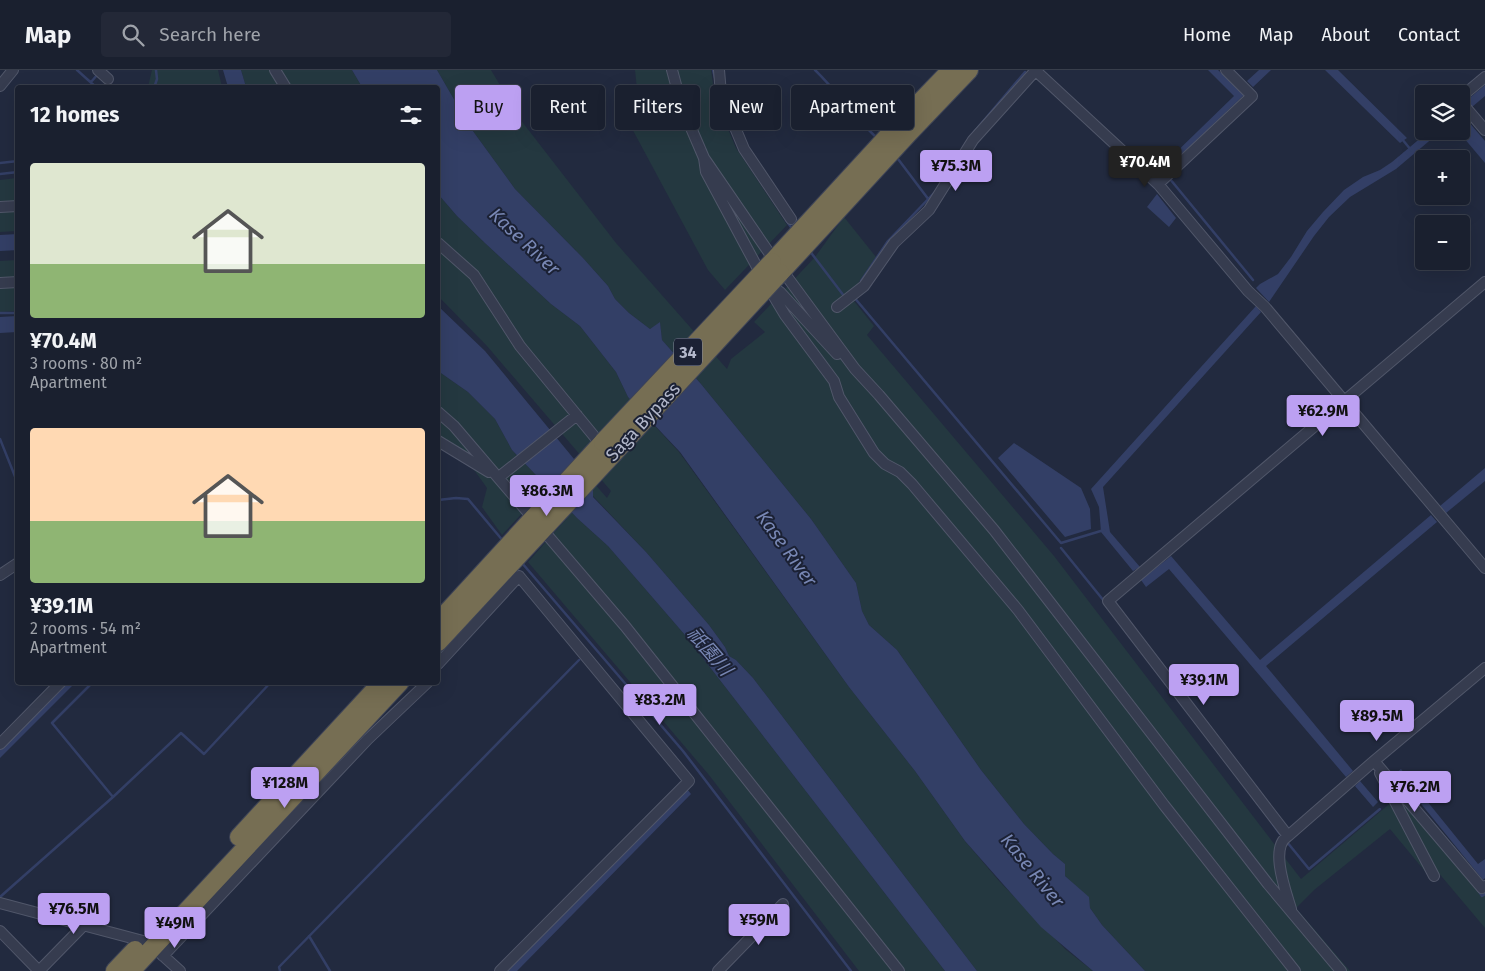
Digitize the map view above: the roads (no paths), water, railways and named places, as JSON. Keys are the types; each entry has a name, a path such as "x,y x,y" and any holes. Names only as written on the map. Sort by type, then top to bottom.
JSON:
{"highway":[{"name":"34","path":"914,115 951,70"},
{"name":"34","path":"914,119 970,70"},
{"name":"Saga Bypass","path":"440,620 537,525 902,130"},
{"name":"Saga Bypass","path":"440,640 537,525"},
{"path":"115,971 153,948 379,685"},
{"path":"130,971 397,685"}],"street":[{"path":"0,86 13,70"},
{"path":"98,70 108,79"},
{"path":"275,70 284,85"},
{"path":"672,70 682,107 704,158 776,267 785,315 834,381 839,397 874,453 885,464 900,472 912,484 1018,610 1164,805 1295,971"},
{"path":"718,70 721,94 744,149 791,219"},
{"path":"837,307 864,286 894,243 929,210 973,140 1036,70 1158,184 1485,568"},
{"path":"1158,184 1252,96 1226,70"},
{"path":"1470,97 1485,78"},
{"path":"1470,111 1485,130"},
{"path":"704,158 706,172 855,369 994,530 1292,913 1340,971"},
{"path":"0,208 15,206"},
{"path":"440,245 474,275 520,346 606,451"},
{"path":"776,267 780,292 842,359 855,369"},
{"path":"0,283 15,282"},
{"path":"1288,836 1108,601 1485,282"},
{"path":"440,414 454,426 499,477 537,525 625,626 899,971"},
{"path":"499,477 577,415"},
{"path":"440,442 499,477"},
{"path":"0,576 15,565"},
{"path":"440,662 519,576 689,781 500,971"},
{"path":"1292,913 1278,860 1283,839 1485,668"},
{"path":"0,744 58,685"},
{"path":"153,948 425,685"},
{"path":"1374,761 1434,876"},
{"path":"1374,761 1482,888 1485,886"},
{"path":"1,904 84,925 153,948 180,971"},
{"path":"718,971 783,904"},
{"path":"0,930 39,971 84,925"}],"water":[{"path":"223,70 241,70 245,85 227,85"},
{"name":"Kase River","path":"352,70 437,70 455,101 455,130 472,130 515,189 583,258 608,286 615,299 629,313 650,329 660,322 662,340 701,384 811,519 856,583 862,611 869,625 897,650 981,770 1024,824 1065,864 1065,876 1089,897 1090,908 1102,925 1145,971 1093,971 1041,927 965,841 915,771 849,687 680,452 628,397 616,372 580,326 551,304 486,244 440,196 440,85 361,85"},
{"path":"1208,70 1218,70 1244,95 1166,169 1164,164 1234,96"},
{"path":"1259,70 1271,70 1253,87 1247,81"},
{"path":"1325,70 1338,70 1407,138 1400,143"},
{"path":"1485,85 1485,96 1472,107 1470,105 1470,98"},
{"path":"1470,124 1485,141 1485,163 1466,140 1470,140"},
{"path":"1418,140 1430,140 1418,150 1415,150 1415,153 1396,169 1350,197 1329,217 1269,302 1256,288 1278,274 1307,231 1344,190 1363,177 1380,170"},
{"path":"1157,194 1176,218 1169,227 1147,207"},
{"path":"1256,306 1261,312 1103,487 1110,532 1140,567 1133,571 1101,532 1099,507 1091,489"},
{"path":"440,308 485,351 593,482 593,497 646,552 709,625 725,647 729,656 736,660 753,678 977,971 945,971 685,635 608,546 577,518 512,450 495,419 468,392 440,372"},
{"path":"15,316 15,332 0,333 0,317"},
{"path":"1014,443 1081,488 1090,509 1091,529 1065,537 998,458"},
{"path":"1485,468 1485,481 1446,513 1440,506"},
{"path":"1431,515 1437,522 1266,666 1353,771 1346,777 1169,569 1146,587 1141,580 1171,556 1260,660"},
{"path":"66,685 73,685 0,758 0,749"},
{"path":"1401,769 1478,864 1485,859 1485,878 1483,880 1396,773"},
{"path":"1360,781 1378,802 1373,807 1355,786"},
{"path":"687,789 691,794 517,971 508,971"}],"waterway":[{"path":"77,70 94,85"},
{"path":"155,85 157,79 156,70"},
{"path":"713,70 715,78"},
{"path":"815,70 877,138"},
{"path":"969,138 1025,72"},
{"path":"91,82 98,74"},
{"path":"1402,139 1411,150"},
{"path":"895,155 929,200"},
{"path":"0,163 15,161"},
{"path":"0,174 15,172"},
{"path":"1170,179 1253,280"},
{"path":"861,281 888,241 934,193"},
{"path":"786,220 793,230"},
{"name":"祇園川","path":"0,243 15,242"},
{"path":"809,250 844,296 846,295"},
{"path":"853,296 1061,543 1104,530"},
{"path":"0,313 15,313"},
{"path":"0,439 15,476"},
{"path":"440,500 468,499 504,542"},
{"path":"1061,548 1104,601"},
{"path":"522,563 683,751 851,971"},
{"path":"280,971 279,967 579,660"},
{"path":"90,685 52,723 113,797"},
{"path":"0,897 113,797 181,733 204,754 268,685"},
{"path":"1287,842 1309,869 1380,809"},
{"path":"1272,823 1280,834"},
{"path":"1478,890 1482,896 1485,894"},
{"path":"309,936 330,971"}]}
